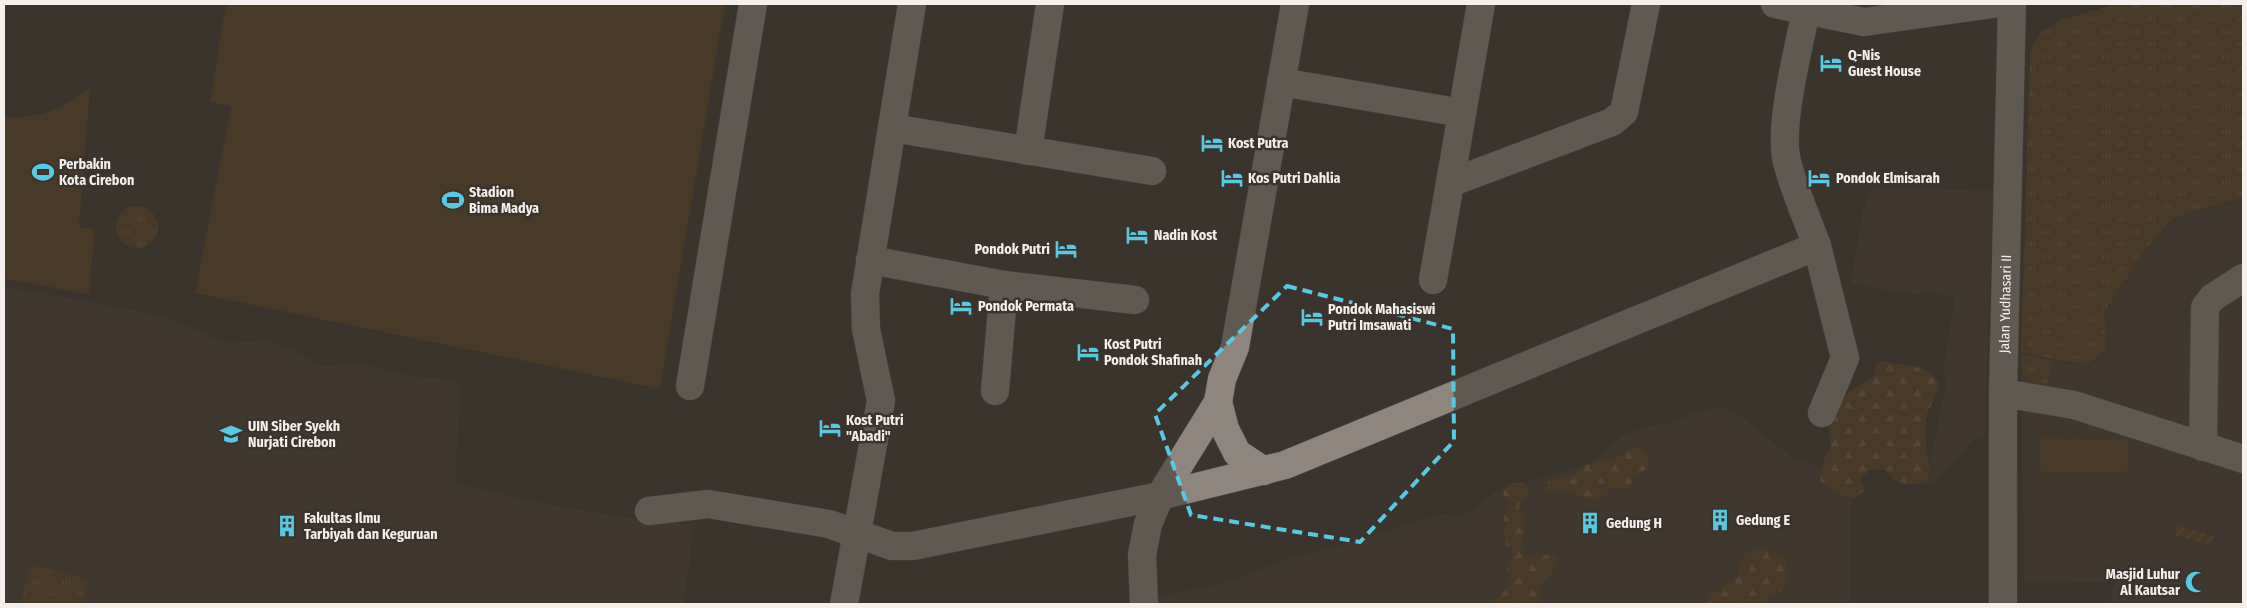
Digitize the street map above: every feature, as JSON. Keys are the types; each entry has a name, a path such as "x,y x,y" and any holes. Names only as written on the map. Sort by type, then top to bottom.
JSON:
{"street":[{"path":"690,386 753,4"},
{"path":"844,604 879,411 866,329 866,294 912,4"},
{"path":"1028,151 1050,4"},
{"path":"1144,604 1142,555 1148,524 1160,496 1220,391 1235,347 1295,4"},
{"path":"1433,280 1481,4"},
{"path":"1450,184 1612,122 1624,112 1646,4"},
{"path":"1775,4 1864,22 1993,4"},
{"name":"Jalan Yudhasari II","path":"2003,604 2003,393 2012,4"},
{"path":"1806,9 1786,122 1786,152 1816,246 1845,358 1822,413"},
{"path":"1281,82 1462,113"},
{"path":"892,128 1152,171"},
{"path":"649,511 708,504 829,524 892,546 913,546 1160,496 1285,465 1345,442 1816,246"},
{"path":"870,260 1004,285 1135,300"},
{"path":"2203,447 2205,306 2212,298 2243,278"},
{"path":"995,391 1004,285"},
{"path":"1220,391 1224,429 1237,453 1264,471"},
{"path":"2003,393 2074,405 2243,459"}],"highlighted area":[{"path":"1287,286 1453,329 1454,441 1360,542 1191,515 1155,414"}],"shaded area":[{"path":"1872,187 1993,191 1984,439 1974,439 1933,485 1925,485 1946,385 1944,367 1955,297 1922,292 1918,295 1851,284 1862,213"},
{"path":"2243,199 2243,604 2109,604 2115,582 2024,583 2021,353 2087,367 2110,350 2105,312 2145,252 2174,219"},
{"name":"UIN Siber Syekh Nurjati Cirebon","path":"4,286 164,316 225,343 268,341 290,349 323,366 361,364 414,377 454,379 461,385 455,483 524,500 651,522 694,524 684,604 4,604"},
{"path":"1725,408 1739,415 1793,458 1851,474 1850,604 1159,604 1159,597 1224,583 1287,559 1347,544 1441,514 1462,516 1497,491 1591,463 1621,437 1646,426 1671,424 1700,410"}],"green space":[{"name":"Stadion Bima Madya","path":"226,4 725,4 660,389 195,293 231,107 210,101"},
{"path":"2117,4 2243,4 2243,198 2173,218 2144,252 2105,311 2108,349 2087,366 2021,352 2030,52 2041,32 2061,20"},
{"name":"Perbakin Kota Cirebon","path":"90,89 79,227 95,229 89,294 4,279 4,117 41,114 59,107"},
{"path":"141,206 149,209 155,215 158,227 155,239 149,245 133,248 125,245 119,239 116,223 119,215 125,209"},
{"path":"2022,355 2053,361 2047,384 2033,381 2023,375"},
{"path":"1885,361 1921,368 1933,376 1939,383 1926,419 1929,475 1925,482 1912,484 1897,481 1883,470 1869,470 1861,479 1864,491 1854,499 1842,495 1820,481 1821,468 1831,444 1827,419 1842,397 1875,375 1875,368 1878,362"},
{"path":"2041,438 2127,439 2127,472 2041,471"},
{"path":"1636,446 1647,455 1648,468 1632,478 1630,490 1611,488 1602,497 1593,500 1584,498 1567,489 1554,492 1548,491 1546,486 1549,480 1574,474 1584,466 1619,456"},
{"path":"1510,483 1524,483 1528,489 1528,496 1519,505 1525,526 1521,549 1528,555 1554,555 1559,559 1554,569 1542,583 1539,604 1490,604 1510,584 1507,569 1514,550 1506,545 1504,516 1509,505 1503,494"},
{"path":"2177,525 2214,536 2211,546 2174,535"},
{"path":"1759,549 1772,551 1785,557 1788,577 1786,586 1782,590 1768,596 1766,604 1704,604 1726,582 1737,577 1742,558 1745,555"},
{"path":"31,565 89,580 82,604 21,604"}],"place":[{"name":"Q-Nis Guest House","path":"1831,63"},
{"name":"Kost Putra","path":"1212,143"},
{"name":"Perbakin Kota Cirebon","path":"43,172"},
{"name":"Kos Putri Dahlia","path":"1232,178"},
{"name":"Pondok Elmisarah","path":"1819,178"},
{"name":"Stadion Bima Madya","path":"453,200"},
{"name":"Nadin Kost","path":"1137,235"},
{"name":"Pondok Putri","path":"1066,249"},
{"name":"Pondok Permata","path":"961,306"},
{"name":"Pondok Mahasiswi Putri Imsawati","path":"1312,317"},
{"name":"Kost Putri Pondok Shafinah","path":"1088,352"},
{"name":"Kost Putri \"Abadi\"","path":"830,428"},
{"name":"UIN Siber Syekh Nurjati Cirebon","path":"231,434"},
{"name":"Gedung E","path":"1720,520"},
{"name":"Gedung H","path":"1590,523"},
{"name":"Fakultas Ilmu Tarbiyah dan Keguruan","path":"287,526"},
{"name":"Masjid Luhur Al Kautsar","path":"2196,582"}]}
